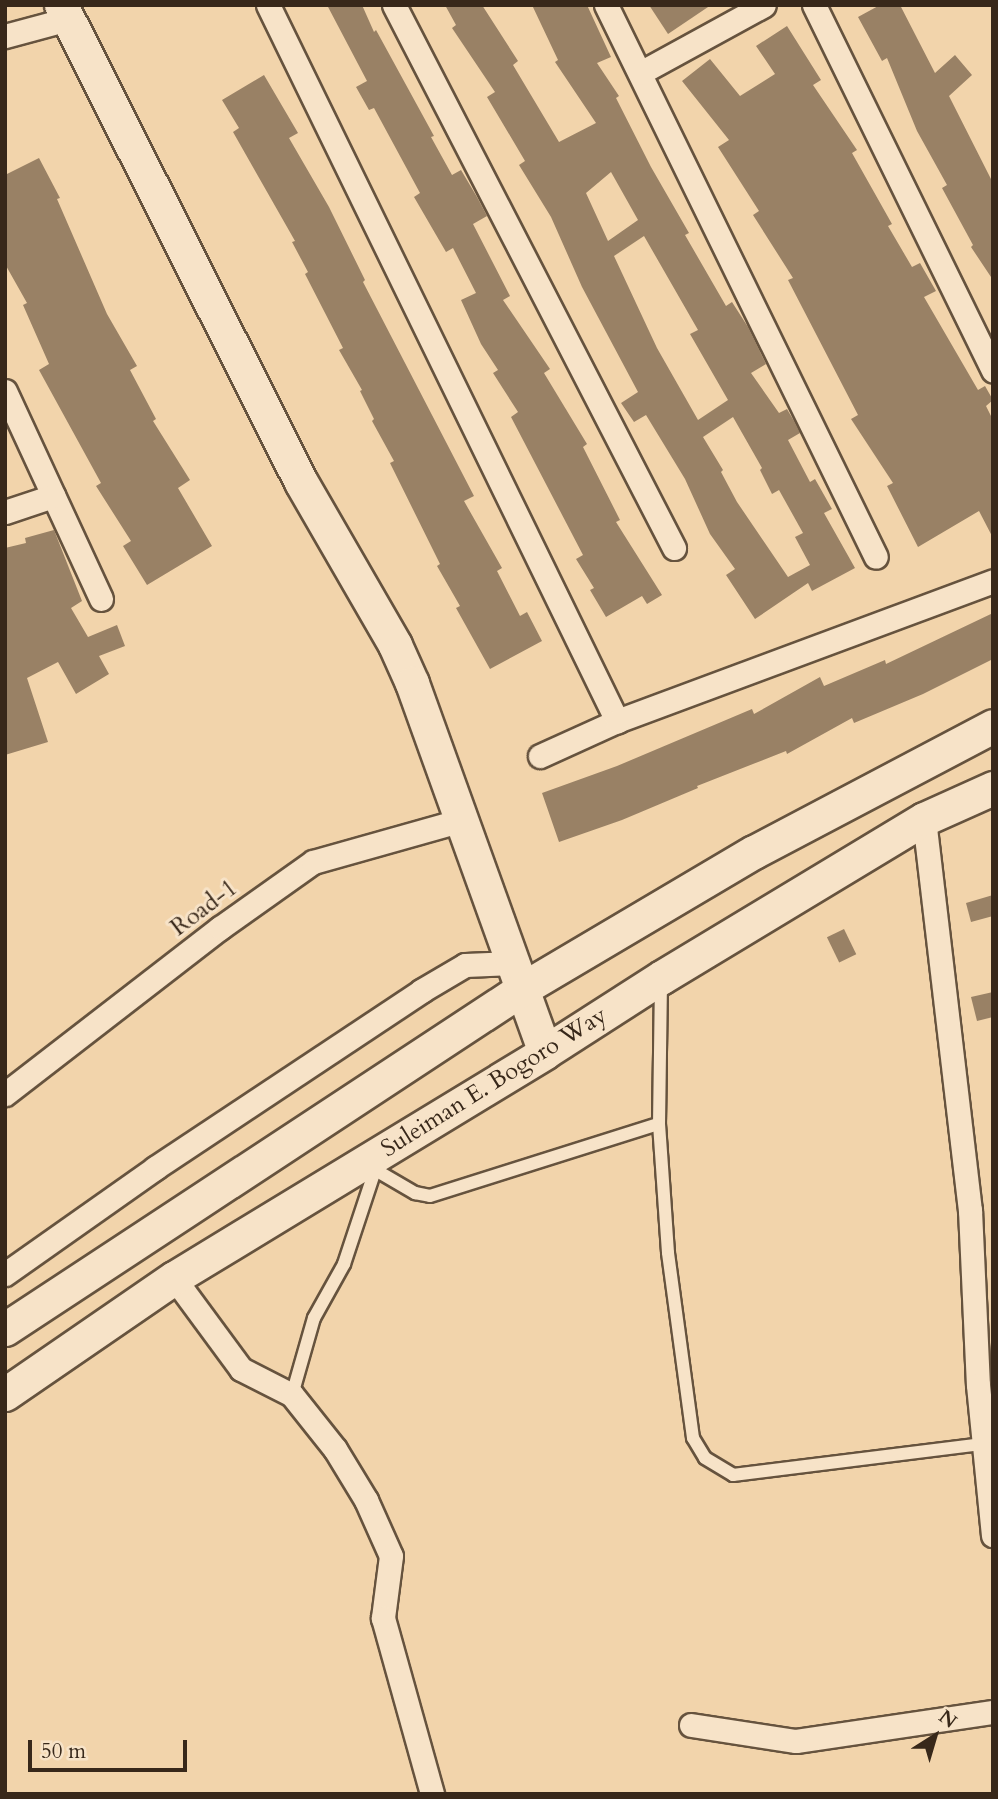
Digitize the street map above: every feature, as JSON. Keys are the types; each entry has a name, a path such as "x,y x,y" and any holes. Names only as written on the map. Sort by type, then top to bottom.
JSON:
{"street":[{"path":"268,5 617,721"},
{"path":"394,5 674,548"},
{"path":"606,5 876,557"},
{"path":"640,73 764,5"},
{"path":"814,5 993,370"},
{"path":"5,36 65,12 301,482 395,645 412,683 545,1052"},
{"path":"5,391 101,599"},
{"path":"5,512 53,496"},
{"path":"540,756 617,721 993,581"},
{"path":"5,1329 518,976 993,726"},
{"name":"Suleiman E. Bogoro Way","path":"5,1394 174,1278 369,1166 662,977 924,819 993,788"},
{"path":"924,819 970,1210 985,1385 983,1444 991,1492 993,1535"},
{"name":"Road-1","path":"5,1094 220,928 313,862 462,820"},
{"path":"5,1274 155,1168 465,965 518,976"},
{"path":"174,1278 241,1369 292,1395 335,1449 366,1500 391,1556 383,1618 432,1794"},
{"path":"691,1725 796,1741 993,1712"}],"lane":[{"path":"662,977 659,1125 670,1266 693,1438 705,1458 733,1475 983,1444"},
{"path":"292,1395 314,1318 344,1264 369,1166 415,1193 430,1196 659,1125"}],"building":[{"path":"327,5 362,5 374,32 376,30 434,136 431,137 452,175 461,170 477,197 487,216 473,224 510,296 503,300 550,369 544,373 587,444 583,447 620,520 616,522 662,595 647,604 642,596 606,617 590,590 594,588 576,559 583,555 511,417 518,412 493,373 498,370 481,344 461,300 476,293 453,248 446,252 414,197 420,193 374,108 369,110 356,87 367,81"},
{"path":"445,5 482,5 518,61 513,65 559,142 596,123 555,62 558,60 532,5 587,5 611,57 597,63 619,96 616,98 651,167 689,233 685,235 726,306 732,302 748,327 766,364 751,373 779,413 787,409 794,421 800,433 788,440 810,482 815,479 832,509 824,513 855,568 812,591 808,583 755,619 726,575 735,569 710,534 685,479 646,415 634,422 621,403 638,392 582,287 551,217 519,165 525,161 487,97 495,92 452,28 456,25","holes":["611,172 638,220 608,241 586,193","644,236 698,330 690,334 728,400 698,420 657,348 614,256","733,417 762,468 760,470 772,494 779,490 803,533 795,537 810,565 788,577 737,502 721,472 723,470 703,437"]},
{"path":"649,5 711,5 668,34"},
{"path":"880,5 900,5 935,73 955,55 972,75 949,96 993,183 993,280 971,247 973,245 942,188 947,185 917,131 887,58 882,61 858,17"},
{"path":"787,26 821,80 813,85 857,150 852,153 892,224 888,226 912,267 920,263 936,291 924,297 978,390 985,386 993,400 986,406 993,420 993,538 979,511 918,547 887,486 893,483 851,419 858,415 788,280 793,278 753,215 759,211 718,147 729,140 682,81 710,59 740,96 775,74 756,46"},
{"path":"264,75 298,133 289,138 329,207 365,280 363,282 474,496 464,501 502,568 497,571 520,616 527,612 542,641 490,669 456,608 460,606 437,566 440,564 390,463 394,461 372,421 374,419 360,391 362,390 339,350 343,348 305,274 308,272 292,242 295,241 233,132 239,128 222,100"},
{"path":"39,158 60,198 57,199 107,314 137,366 130,370 156,419 153,421 190,480 178,488 212,546 147,585 123,546 131,541 96,486 101,483 39,370 49,364 23,305 27,303 5,264 5,175"},
{"path":"54,530 82,601 71,608 88,637 117,625 125,646 99,656 109,674 76,694 58,662 27,678 48,742 5,755 5,548 26,543 25,538"},
{"path":"993,613 993,659 923,694 854,723 852,718 787,754 786,751 697,786 698,788 622,820 559,842 542,793 617,766 752,709 754,714 820,677 824,686 885,660 886,664"},
{"path":"993,895 993,916 971,922 966,903"},
{"path":"844,929 856,954 839,962 827,937"},
{"path":"993,992 993,1017 977,1021 971,997"}]}
